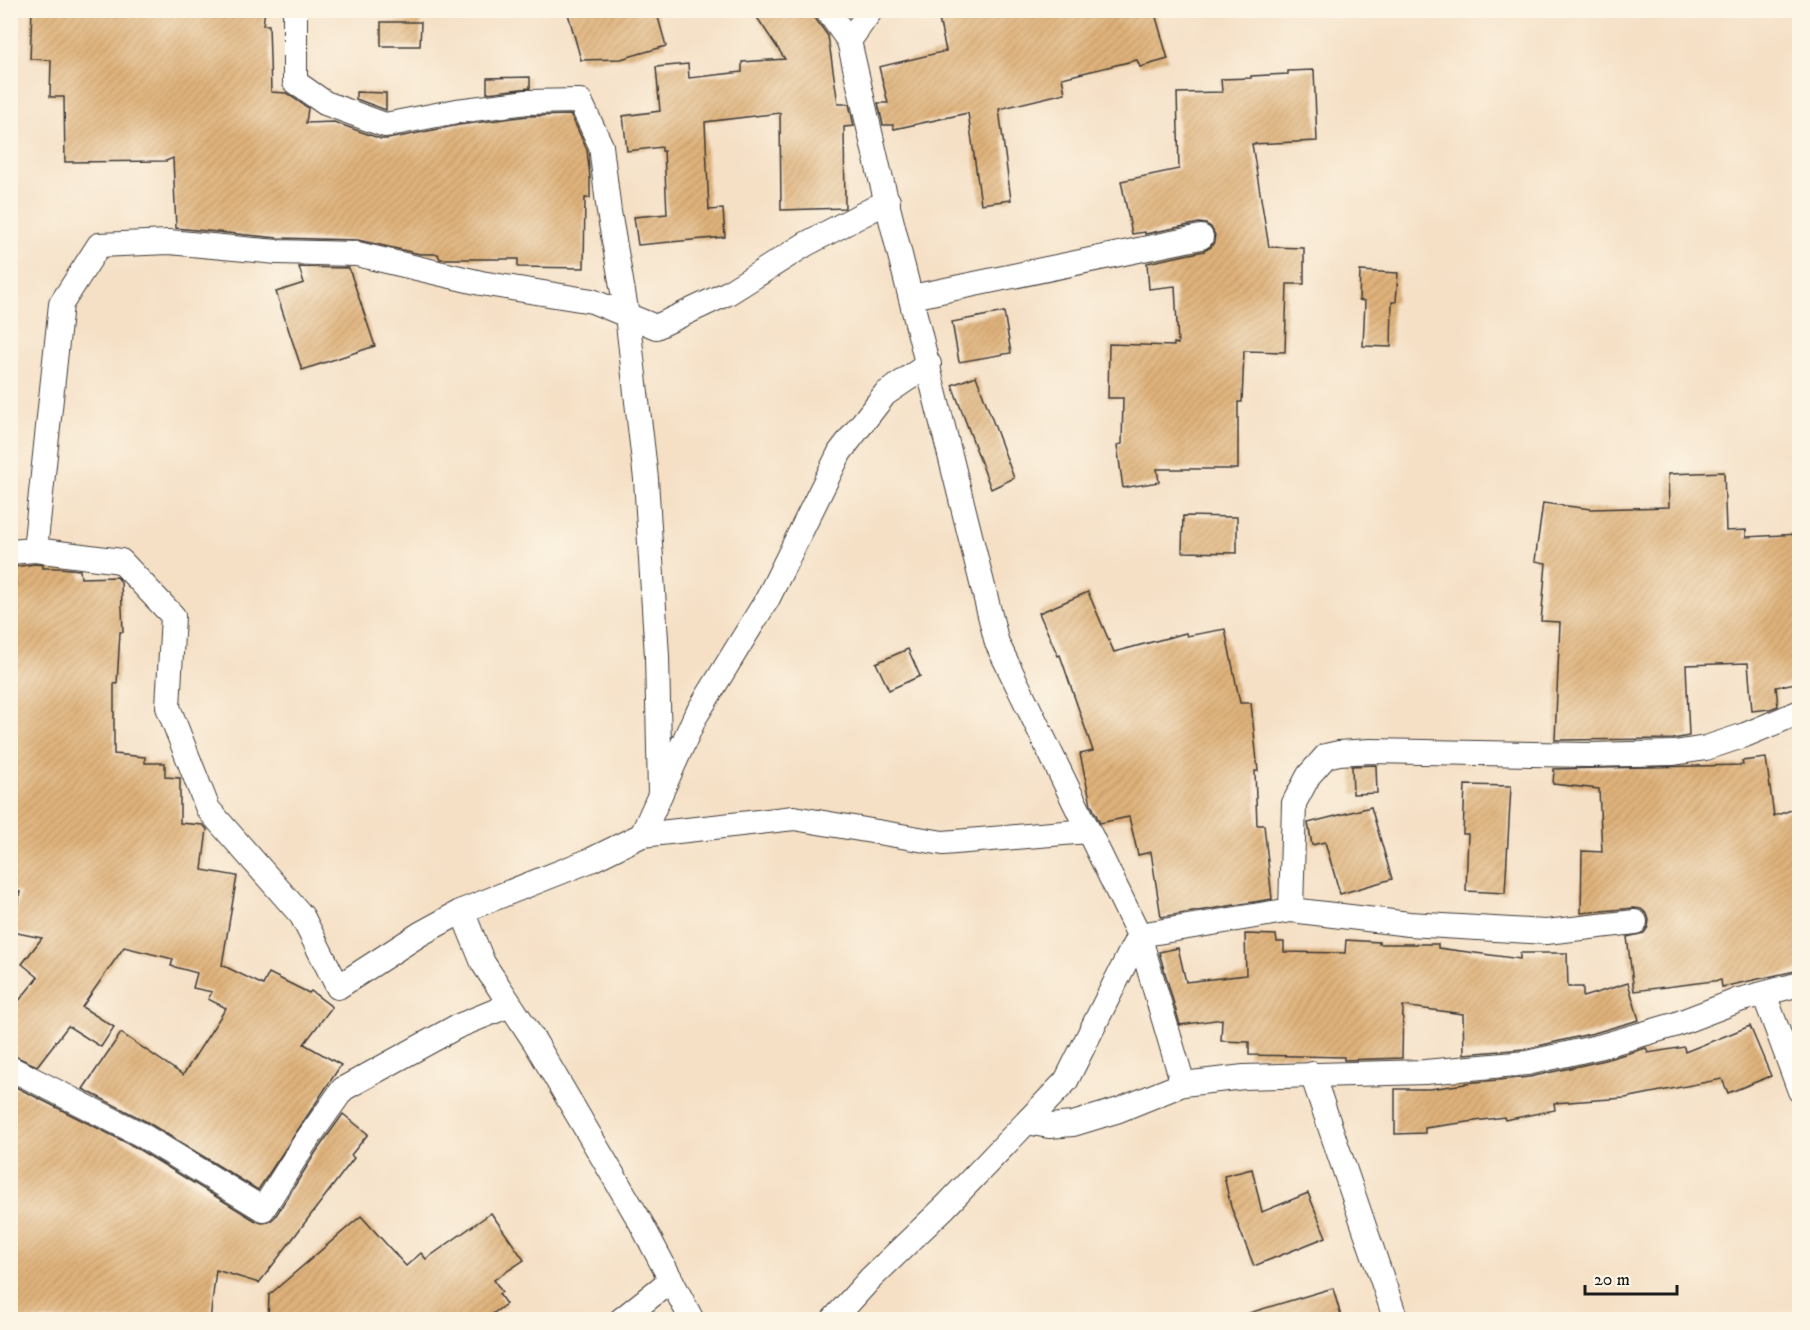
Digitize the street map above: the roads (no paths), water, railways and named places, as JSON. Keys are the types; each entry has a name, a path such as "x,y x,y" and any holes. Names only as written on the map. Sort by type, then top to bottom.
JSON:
{"street":[{"path":"295,10 295,82 324,103 385,125 457,111 527,102 580,101 601,146 609,212 627,315 646,479 657,656 660,794"},
{"path":"827,10 849,41 997,643 1138,935 1183,1084"},
{"path":"849,41 871,10"},
{"path":"35,550 61,304 99,245 169,242 277,252 357,254 481,283 592,301 656,327 728,293 806,244 888,201"},
{"path":"912,297 1200,237"},
{"path":"642,835 695,717 768,598 840,452 885,394 929,364"},
{"path":"10,552 35,550 121,561 173,616 168,707 208,809 302,916 338,987 420,934 462,911 591,860 642,835 794,819 944,843 1088,831"},
{"path":"1291,910 1294,803 1309,775 1326,756 1370,751 1590,755 1674,753 1706,747 1745,735 1800,712"},
{"path":"1138,935 1291,910 1409,924 1546,932 1635,922"},
{"path":"462,911 483,963 535,1042 640,1222 692,1320"},
{"path":"833,1320 870,1279 945,1207 1066,1081 1138,935"},
{"path":"1027,1122 1049,1126 1074,1124 1119,1110 1183,1084 1244,1077 1425,1072 1527,1063 1598,1047 1800,984"},
{"path":"1764,994 1800,1091"},
{"path":"10,1068 140,1134 262,1209 343,1089 456,1027 510,1005"},
{"path":"1312,1074 1396,1320"},
{"path":"621,1320 671,1280"}]}
